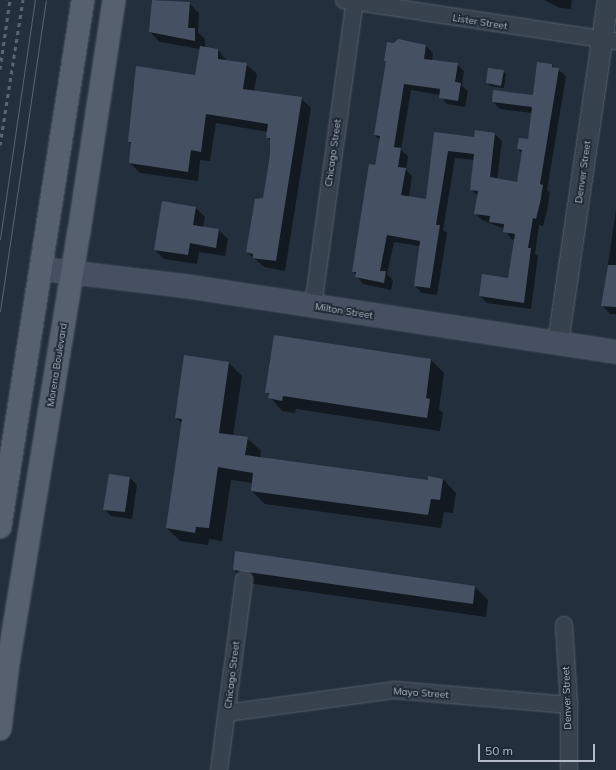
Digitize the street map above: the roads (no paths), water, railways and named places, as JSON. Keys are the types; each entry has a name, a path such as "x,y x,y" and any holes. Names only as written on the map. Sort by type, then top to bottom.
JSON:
{"main road":[{"path":"0,527 42,269 83,0"},
{"name":"Morena Boulevard","path":"0,729 8,664 72,273 114,0"},
{"name":"Milton Street","path":"42,269 185,286 616,352"}],"street":[{"name":"Lister Street","path":"351,0 609,41"},
{"name":"Chicago Street","path":"313,306 351,0"},
{"name":"Denver Street","path":"558,343 609,41 608,0"},
{"name":"Chicago Street","path":"219,770 244,580"},
{"name":"Denver Street","path":"564,625 569,705 569,770"},
{"name":"Mayo Street","path":"227,713 395,690 569,705"}],"tram line":[{"path":"0,239 35,0"},
{"path":"0,311 46,0"}],"railway":[{"path":"0,69 10,0"},
{"path":"0,145 23,0"}]}
